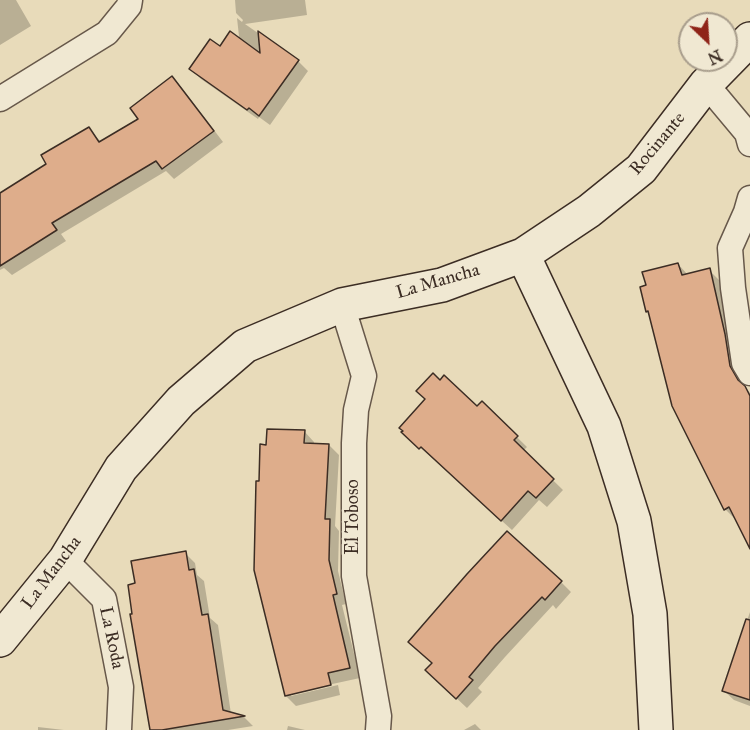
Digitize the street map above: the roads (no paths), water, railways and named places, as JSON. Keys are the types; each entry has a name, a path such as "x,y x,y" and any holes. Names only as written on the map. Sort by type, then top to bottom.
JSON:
{"street":[{"path":"0,99 107,33 129,6 130,0"},
{"name":"Rocinante","path":"523,255 589,211 641,169 706,84 750,39"},
{"path":"706,84 747,133 750,144"},
{"path":"750,198 730,248 741,286 744,363 750,374"},
{"path":"523,255 604,426 633,520 650,614 657,730"},
{"name":"La Mancha","path":"0,640 65,560 121,468 181,401 244,346 342,305 442,285 523,255"},
{"name":"El Toboso","path":"342,305 364,376 356,410 354,443 354,576 380,716 378,730"},
{"name":"La Roda","path":"65,560 104,599 122,687 119,730"}]}
